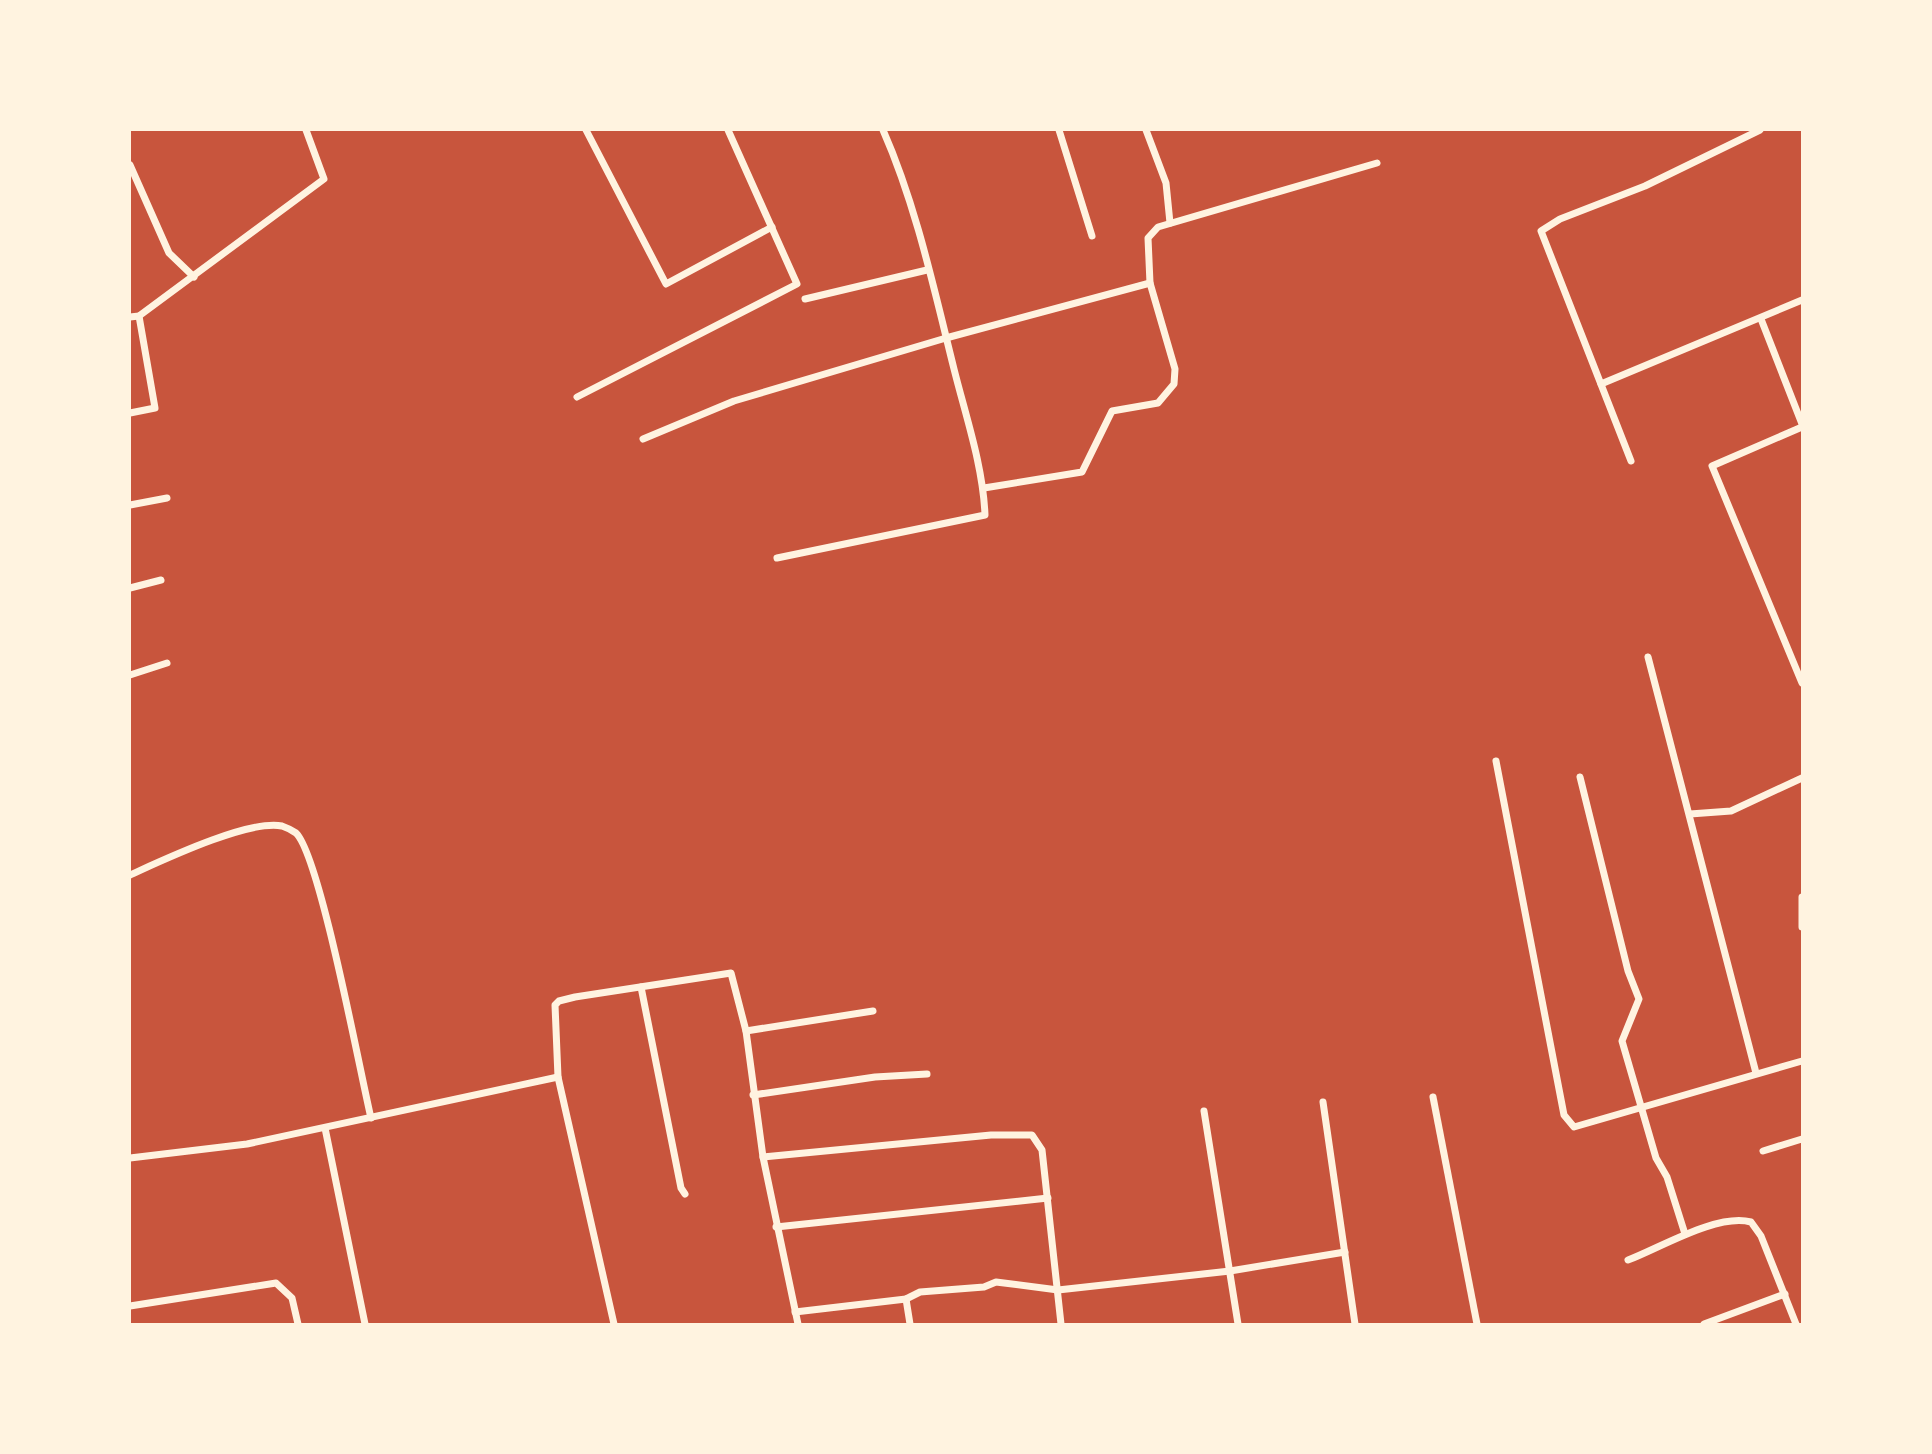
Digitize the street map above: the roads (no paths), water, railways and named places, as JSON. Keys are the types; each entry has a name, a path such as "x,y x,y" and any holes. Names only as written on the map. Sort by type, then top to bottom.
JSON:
{"street":[{"path":"130,317 139,316 194,277 324,179 306,130"},
{"path":"586,130 666,284 772,227"},
{"path":"577,397 797,284 728,130"},
{"path":"777,558 985,515 984,488 946,338 900,168 883,130"},
{"path":"1059,130 1092,236"},
{"path":"1146,130 1166,183 1170,223"},
{"path":"1631,461 1541,231 1560,219 1646,186 1760,130"},
{"path":"984,488 1082,472 1112,411 1158,402 1174,384 1175,369 1150,283 1148,238 1157,227 1377,163"},
{"path":"130,165 169,253 194,277"},
{"path":"806,299 927,270"},
{"path":"642,439 734,401 946,338 1150,283"},
{"path":"1601,384 1802,300"},
{"path":"130,413 155,408 139,316"},
{"path":"1761,319 1802,426 1712,466 1802,682"},
{"path":"130,505 167,498"},
{"path":"130,588 160,580"},
{"path":"1648,657 1756,1073"},
{"path":"130,675 167,663"},
{"path":"1496,761 1564,1115 1574,1127 1643,1105 1802,1062"},
{"path":"1580,777 1628,971 1639,999 1622,1041 1657,1158 1667,1177 1685,1234"},
{"path":"1690,814 1731,811 1802,778"},
{"path":"130,875 170,856 246,830 281,826 297,834 316,879 371,1118"},
{"path":"1802,897 1802,927"},
{"path":"614,1325 558,1077 555,1005 559,1001 575,997 731,973 746,1031 763,1157 797,1325"},
{"path":"641,987 681,1188 685,1194"},
{"path":"746,1031 873,1011"},
{"path":"753,1095 875,1077 927,1073"},
{"path":"130,1158 247,1144 558,1077"},
{"path":"1433,1097 1477,1325"},
{"path":"1322,1102 1354,1325"},
{"path":"1204,1111 1238,1325"},
{"path":"326,1128 365,1325"},
{"path":"763,1157 991,1135 1032,1135 1042,1150 1060,1325"},
{"path":"1763,1151 1802,1139"},
{"path":"776,1227 1048,1198"},
{"path":"1628,1260 1673,1242 1685,1234 1735,1221 1751,1222 1761,1236 1796,1325"},
{"path":"795,1312 906,1299 920,1292 984,1287 996,1282 1058,1290 1230,1271 1345,1252"},
{"path":"130,1306 276,1283 292,1298 298,1325"},
{"path":"1704,1325 1785,1294"},
{"path":"906,1299 910,1325"}]}
